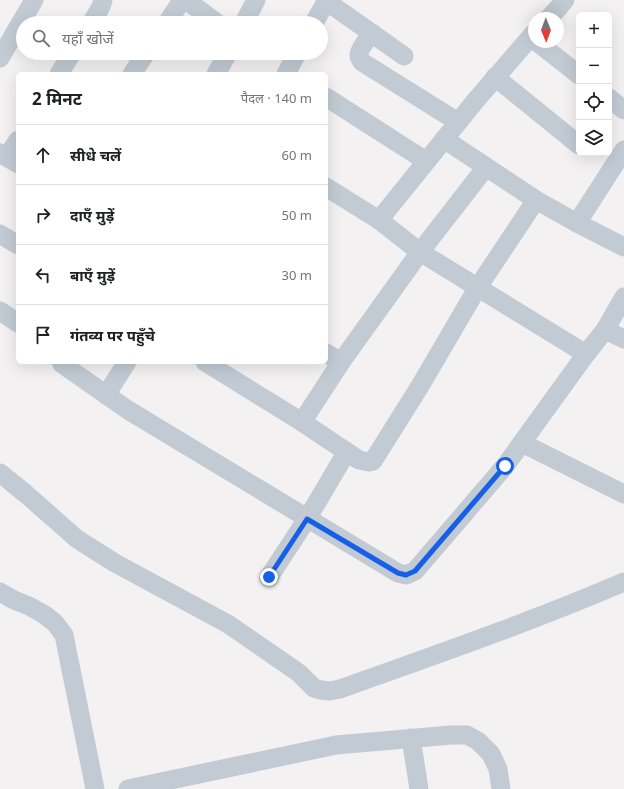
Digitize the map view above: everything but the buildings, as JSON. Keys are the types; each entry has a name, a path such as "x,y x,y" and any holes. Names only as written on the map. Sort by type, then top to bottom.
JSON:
{"street":[{"path":"25,16 34,0"},
{"path":"95,16 103,3 103,0"},
{"path":"172,16 182,0"},
{"path":"186,0 208,16"},
{"path":"248,16 256,0"},
{"path":"554,12 565,0"},
{"path":"318,16 326,1 404,56"},
{"path":"0,58 16,31"},
{"path":"372,33 360,51 359,55 362,62 458,122"},
{"path":"379,220 496,77 528,44"},
{"path":"546,48 576,73"},
{"path":"60,72 68,60"},
{"path":"133,72 141,60"},
{"path":"217,72 224,60"},
{"path":"288,72 294,60"},
{"path":"496,77 576,143"},
{"path":"328,98 426,161"},
{"path":"612,100 624,110"},
{"path":"444,139 536,200 624,247"},
{"path":"8,158 16,144"},
{"path":"577,223 624,150"},
{"path":"302,422 334,358 420,252 486,167"},
{"path":"328,187 379,220 420,252 586,354"},
{"path":"208,364 302,422 359,460 364,462 373,461 420,386 478,287 536,200"},
{"path":"0,234 16,244"},
{"path":"62,364 128,410 307,519 398,573 406,575 415,571 500,473 605,330 624,297"},
{"path":"0,311 16,322"},
{"path":"605,330 624,339"},
{"path":"106,395 125,364"},
{"path":"522,443 624,494"},
{"path":"269,577 307,519 346,452"},
{"path":"0,473 78,539 115,563 228,624 299,673 314,688 321,690 330,691 340,689 458,647 600,593 624,582"},
{"path":"5,600 29,606 45,614 55,623 64,635 95,789"},
{"path":"128,789 336,746 451,735 467,735 478,741 491,754 498,769 501,789"},
{"path":"411,738 419,789"}],"route":[{"path":"269,577 307,519 398,573 406,575 415,571 505,466"}]}
